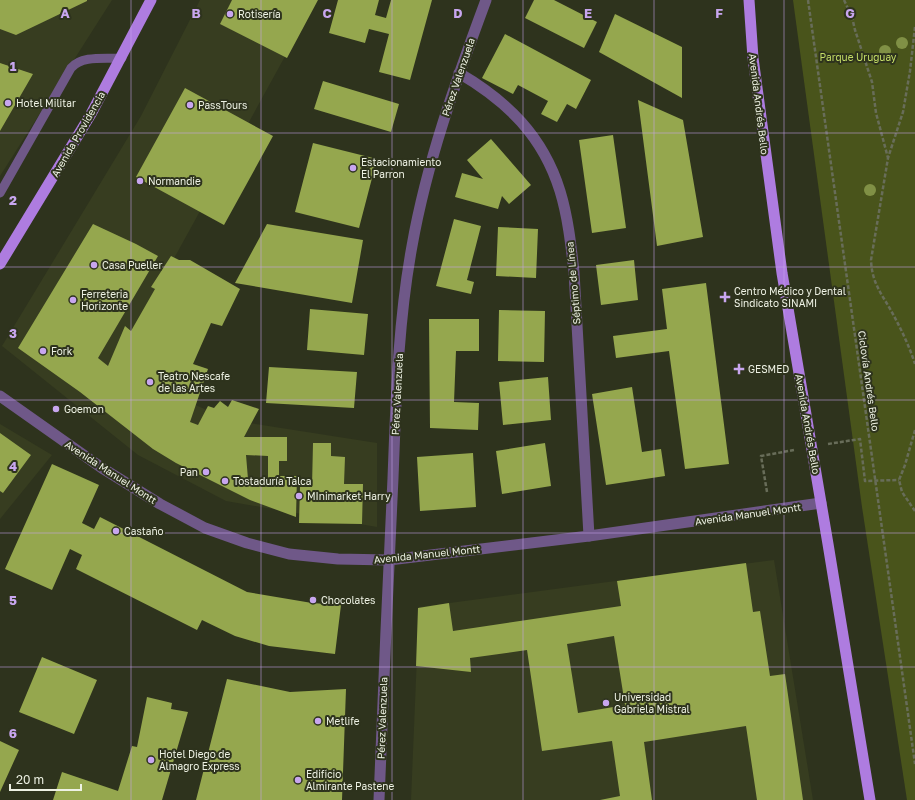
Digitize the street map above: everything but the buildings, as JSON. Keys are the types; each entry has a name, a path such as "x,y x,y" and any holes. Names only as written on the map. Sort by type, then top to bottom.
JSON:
{"main road":[{"name":"Avenida Providencia","path":"0,264 70,149 122,58 152,0"},
{"name":"Avenida Andrés Bello","path":"749,0 753,58 782,273 870,800"}],"street":[{"name":"Pérez Valenzuela","path":"379,800 398,367 406,277 412,244 440,128 486,0"},
{"name":"Séptimo de Línea","path":"459,73 499,99 517,116 531,133 542,151 552,170 560,191 570,241 574,272 588,536"},
{"name":"Avenida Manuel Montt","path":"0,396 102,468 160,504 205,528 247,543 289,554 338,559 389,560 588,536 821,503"}],"lane":[{"path":"0,193 74,64 83,60 122,58"}],"path":[{"name":"Ciclovía Andrés Bello","path":"808,0 915,764"},
{"path":"844,0 852,17 872,82 876,113 888,158"},
{"path":"915,27 903,112 888,158 871,260 875,283 894,316 915,364"},
{"path":"915,430 899,480 902,492 915,511"}],"shaded area":[{"path":"0,0 112,0 0,176"},
{"path":"200,0 316,0 116,364 154,387 230,420 377,443 377,527 226,501 138,455 2,346 141,116"},
{"path":"0,424 52,455 0,519"},
{"name":"Universidad Gabriela Mistral","path":"774,560 813,800 411,800 419,607"}],"green space":[{"name":"Parque Uruguay","path":"793,0 915,0 915,800 907,800 862,507"}],"place":[{"name":"Rotisería","path":"230,14"},
{"name":"Hotel Militar","path":"8,103"},
{"name":"PassTours","path":"190,105"},
{"name":"Estacionamiento El Parron","path":"353,168"},
{"name":"Normandie","path":"140,181"},
{"name":"Casa Pueller","path":"94,265"},
{"name":"Centro Médico y Dental Sindicato SINAMI","path":"725,297"},
{"name":"Ferreteria Horizonte","path":"73,300"},
{"name":"Fork","path":"43,351"},
{"name":"GESMED","path":"739,369"},
{"name":"Teatro Nescafe de las Artes","path":"150,382"},
{"name":"Goemon","path":"56,409"},
{"name":"Pan","path":"206,472"},
{"name":"Tostaduría Talca","path":"225,481"},
{"name":"MInimarket Harry","path":"299,496"},
{"name":"Castaño","path":"116,531"},
{"name":"Chocolates","path":"313,600"},
{"name":"Universidad Gabriela Mistral","path":"606,703"},
{"name":"Metlife","path":"318,721"},
{"name":"Hotel Diego de Almagro Express","path":"151,760"},
{"name":"Edificio Almirante Pastene","path":"298,780"}]}
